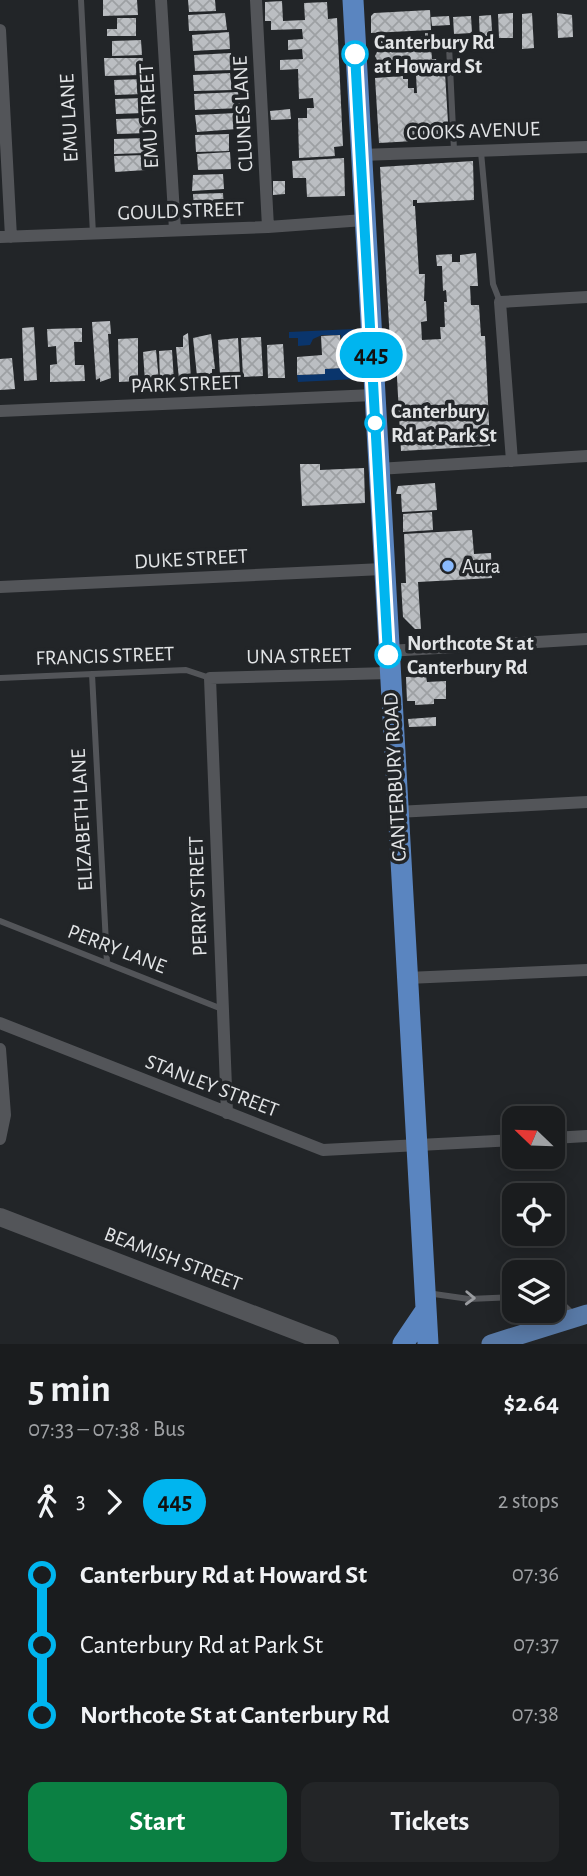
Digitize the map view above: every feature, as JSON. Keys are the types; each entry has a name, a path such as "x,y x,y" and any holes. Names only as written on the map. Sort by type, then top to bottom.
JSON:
{"highway":[{"name":"CANTERBURY ROAD","path":"353,0 428,1344"},
{"path":"403,1344 426,1302"}],"main road":[{"name":"BEAMISH STREET","path":"0,1217 325,1343"},
{"path":"491,1344 582,1316"}],"street":[{"name":"EMU STREET","path":"161,0 175,230"},
{"name":"CLUNES LANE","path":"256,0 268,227"},
{"path":"0,30 6,237"},
{"name":"COOKS AVENUE","path":"361,155 587,147"},
{"name":"GOULD STREET","path":"6,237 268,227 364,220"},
{"path":"512,461 500,302 587,297"},
{"name":"PARK STREET","path":"0,411 374,395"},
{"path":"378,470 587,456"},
{"name":"DUKE STREET","path":"0,587 383,569"},
{"path":"388,651 587,639"},
{"name":"UNA STREET","path":"210,678 389,673"},
{"name":"PERRY STREET","path":"210,678 227,1113"},
{"path":"397,811 587,802"},
{"path":"407,978 587,970"},
{"name":"STANLEY STREET","path":"0,1023 323,1150 502,1140"},
{"path":"0,1049 5,1115 0,1139"},
{"path":"565,1137 587,1136"}],"lane":[{"name":"EMU LANE","path":"81,0 93,234"},
{"path":"449,46 454,150"},
{"path":"481,150 492,284 500,302"},
{"name":"FRANCIS STREET","path":"0,678 187,670 210,678"},
{"name":"ELIZABETH LANE","path":"92,674 107,963"},
{"name":"PERRY LANE","path":"0,921 222,1009"},
{"path":"426,1302 502,1298"},
{"path":"565,1303 582,1316"}],"shaded area":[{"path":"354,329 356,379 298,382 297,375 324,374 325,369 342,368 341,335 322,335 313,339 310,345 298,346 298,338 289,338 289,332"}],"building":[{"path":"103,0 137,0 138,15 103,16"},
{"path":"188,0 215,0 216,11 189,12"},
{"path":"282,1 283,21 305,20 304,3 327,2 328,19 337,18 343,146 334,147 335,156 299,158 298,118 307,118 307,108 314,108 313,98 299,99 298,69 280,70 280,60 303,59 302,49 288,50 288,40 303,39 302,29 271,30 271,21 265,21 265,2"},
{"path":"430,10 431,30 371,33 371,16 374,13"},
{"path":"225,13 227,30 189,31 188,15"},
{"path":"513,13 513,38 499,38 498,14"},
{"path":"532,13 534,48 522,49 522,14"},
{"path":"557,13 572,15 573,37 558,38"},
{"path":"491,15 493,43 480,44 479,16"},
{"path":"449,16 450,25 432,26 431,17"},
{"path":"471,16 472,33 454,34 453,17"},
{"path":"117,18 136,18 136,36 107,36 107,29 117,29"},
{"path":"229,32 230,49 193,51 192,35"},
{"path":"425,33 437,34 436,46 431,46 432,59 436,59 439,67 437,72 378,74 376,37 425,36"},
{"path":"141,40 142,55 112,56 112,41"},
{"path":"231,53 233,70 195,71 194,55"},
{"path":"104,58 143,58 141,75 105,76"},
{"path":"230,73 232,90 194,91 193,75"},
{"path":"445,73 449,139 379,143 375,78 403,76 403,79 408,79 408,88 414,88 414,93 417,93 416,75"},
{"path":"143,79 143,94 115,95 114,80"},
{"path":"238,92 240,108 195,110 194,94"},
{"path":"143,98 144,113 116,114 115,99"},
{"path":"290,109 291,119 271,120 270,111"},
{"path":"236,113 237,129 197,132 195,115"},
{"path":"148,118 148,133 117,134 116,119"},
{"path":"229,134 229,151 196,152 195,135"},
{"path":"145,138 146,153 114,154 114,139"},
{"path":"230,152 231,169 198,170 197,154"},
{"path":"146,155 146,170 115,172 114,156"},
{"path":"344,158 345,196 307,197 306,178 293,178 292,161"},
{"path":"473,161 474,200 417,203 417,200 413,200 413,206 419,274 425,274 424,301 427,321 421,322 422,340 441,339 440,327 445,327 446,290 443,291 442,266 437,266 436,255 452,254 452,262 460,262 460,255 476,253 478,286 470,286 471,305 479,305 481,336 485,336 490,446 401,451 395,341 390,342 380,167"},
{"path":"223,174 224,189 192,191 193,175"},
{"path":"273,181 285,181 285,194 273,195"},
{"path":"223,193 224,209 194,210 193,194"},
{"path":"110,321 111,334 108,334 111,378 100,382 100,378 96,380 92,322"},
{"path":"34,327 37,380 24,381 22,328"},
{"path":"82,328 82,342 74,342 75,365 84,365 85,381 50,382 50,365 57,364 56,346 48,347 47,329"},
{"path":"188,333 191,379 179,380 176,347 183,347 183,336"},
{"path":"211,334 215,369 212,369 212,374 197,376 193,338"},
{"path":"340,335 342,368 325,369 325,374 297,375 297,357 322,355 321,336"},
{"path":"261,337 263,376 243,377 241,338"},
{"path":"138,338 138,381 119,382 118,339"},
{"path":"238,338 240,374 220,375 218,340"},
{"path":"283,344 285,378 268,378 267,345"},
{"path":"156,350 159,381 145,382 143,352"},
{"path":"172,350 174,381 160,382 159,351"},
{"path":"12,358 15,389 0,390 0,359"},
{"path":"300,464 320,464 320,470 364,468 365,503 302,506"},
{"path":"435,483 437,510 402,512 401,494 396,494 398,486"},
{"path":"432,512 433,530 403,532 403,514"},
{"name":"Aura","path":"472,530 474,554 491,553 492,578 418,582 421,629 415,629 403,617 401,583 406,583 404,534"},
{"path":"426,676 427,682 446,681 446,699 434,699 434,704 415,705 415,701 407,701 406,677"},
{"path":"436,717 436,726 409,727 408,719"}],"bus line":[{"name":"445","path":"355,54 388,655"}],"place":[{"name":"Canterbury Rd at Howard St","path":"355,54"},
{"name":"Canterbury Rd at Park St","path":"375,423"},
{"name":"Aura","path":"448,566"},
{"name":"Northcote St at Canterbury Rd","path":"388,655"}]}
